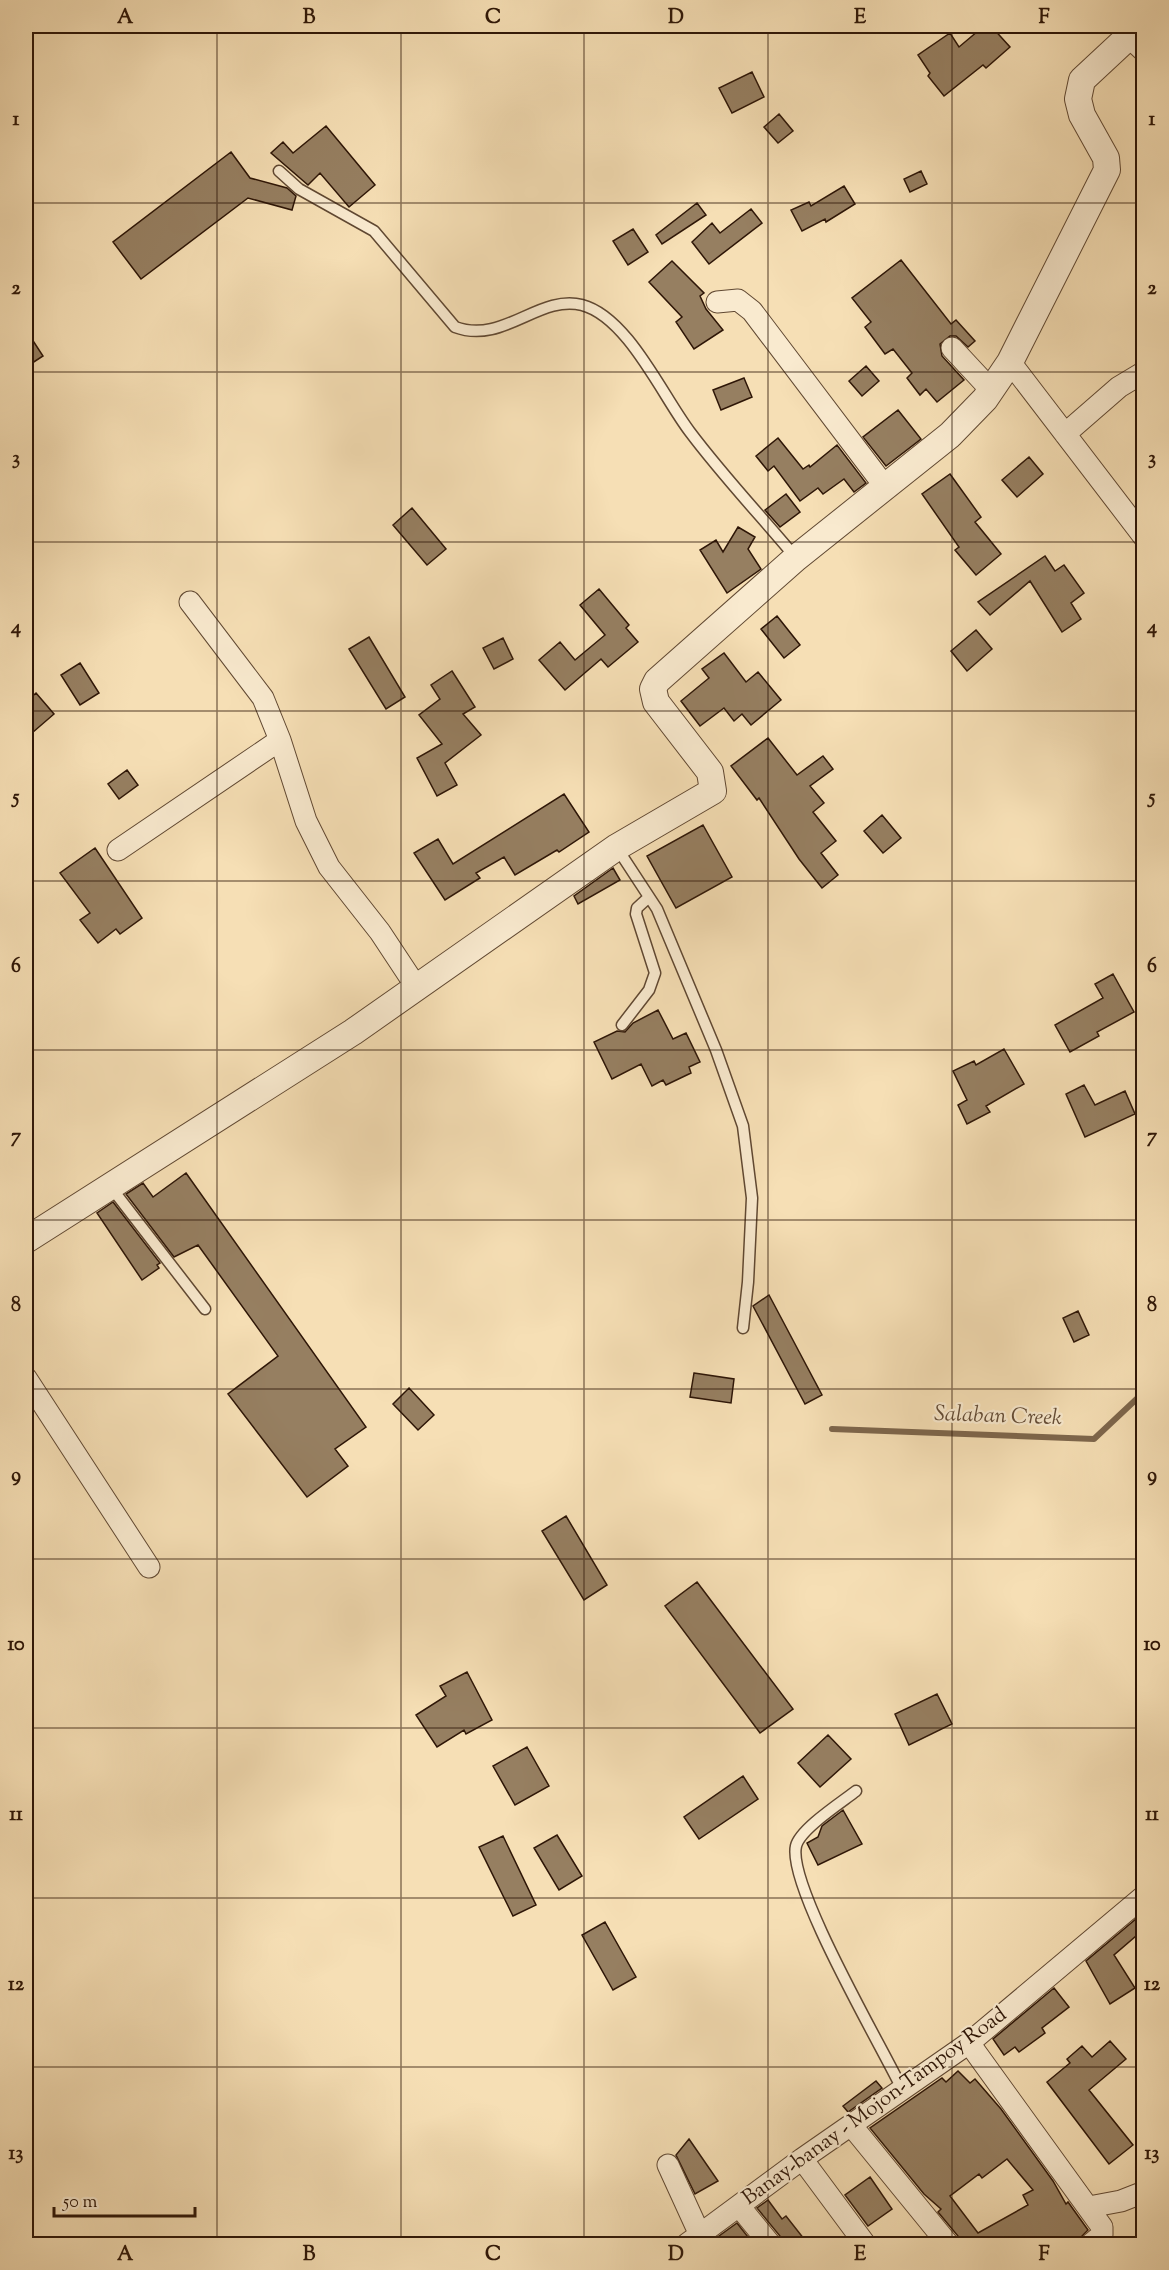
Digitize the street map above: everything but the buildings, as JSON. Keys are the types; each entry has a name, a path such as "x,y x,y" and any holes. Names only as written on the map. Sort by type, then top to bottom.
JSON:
{"street":[{"path":"26,1240 353,1032 617,847 708,795 714,789 710,772 656,702 653,689 657,681 796,558 950,435 991,390 1010,362 1107,170 1106,158 1082,116 1078,99 1082,80 1137,37"},
{"path":"717,302 738,300 752,311 886,488"},
{"path":"952,348 991,390"},
{"path":"1010,362 1143,537"},
{"path":"1065,434 1119,387 1143,372"},
{"path":"190,602 263,698 280,740 306,821 329,867 380,932 417,988"},
{"path":"118,850 280,740"},
{"path":"26,1378 149,1567"},
{"name":"Banay-banay - Mojon-Tampoy Road","path":"694,2240 802,2159 969,2043 1143,1896"},
{"path":"969,2043 1036,2140 1089,2207 1103,2232 1091,2244"},
{"path":"851,2125 948,2244"},
{"path":"802,2159 865,2244"},
{"path":"668,2165 694,2240"},
{"path":"1089,2207 1121,2201 1143,2192"},
{"path":"739,2206 770,2244"}],"lane":[{"path":"279,171 299,189 374,231 455,327 471,333 496,330 561,305 581,305 612,324 638,354 689,431 796,558"},
{"path":"617,847 657,909 716,1050 743,1126 752,1198 748,1282 743,1328"},
{"path":"622,1025 650,990 656,973 636,914 637,908 649,897"},
{"path":"110,1186 206,1308"},
{"path":"856,1791 802,1834 796,1846 797,1857 803,1884 818,1924 902,2089"}],"waterway":[{"name":"Salaban Creek","path":"832,1429 1094,1439 1144,1392"}]}
